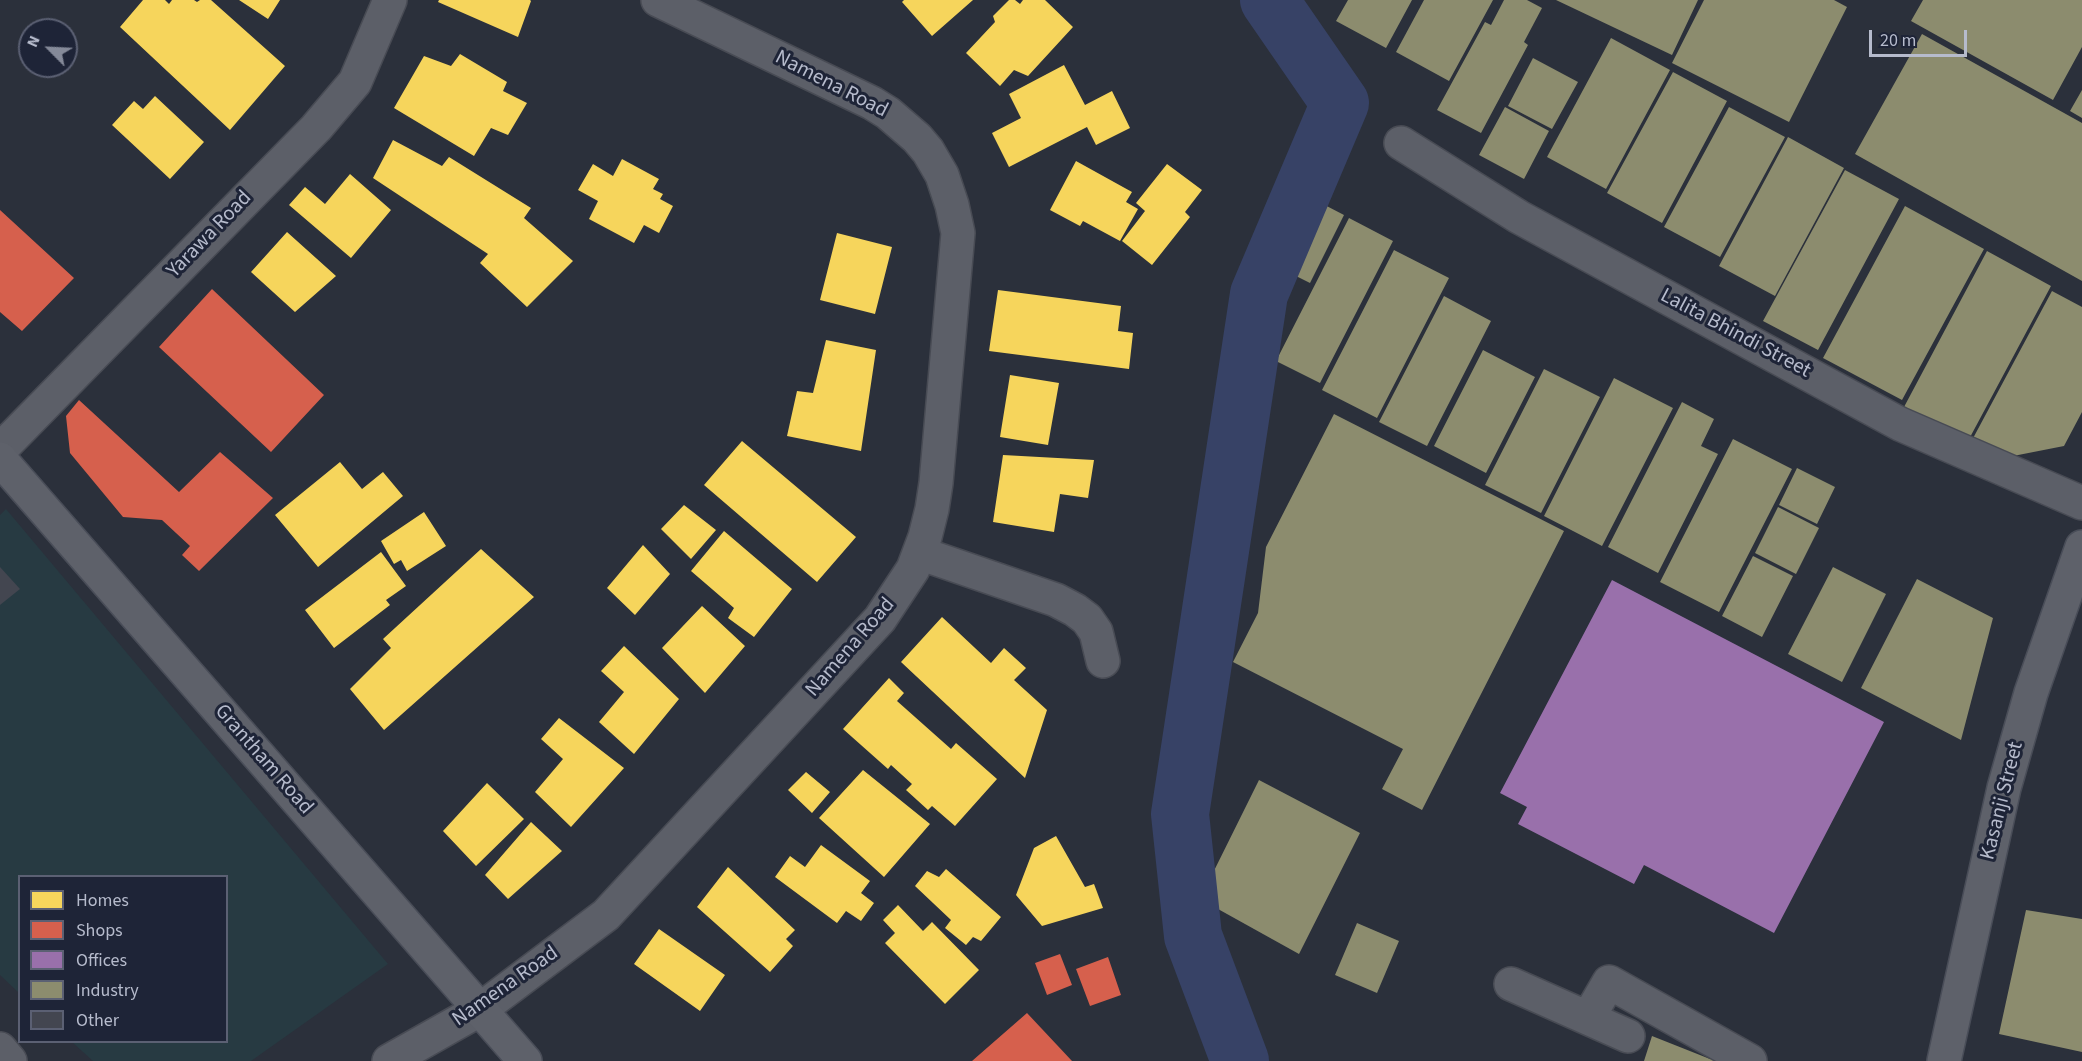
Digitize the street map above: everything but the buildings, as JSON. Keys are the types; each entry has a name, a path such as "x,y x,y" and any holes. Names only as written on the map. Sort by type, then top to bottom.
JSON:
{"main road":[{"name":"Grantham Road","path":"0,459 525,1061"},
{"name":"Kasanji Street","path":"1944,1061 2004,788 2031,693 2082,546"}],"street":[{"name":"Yarawa Road","path":"0,450 316,128 355,82 390,0"},
{"name":"Namena Road","path":"389,1061 482,1010 606,915 880,619 913,569 920,553 932,509 958,233 942,174 917,138 888,113 872,103 658,0"},
{"name":"Lalita Bhindi Street","path":"1401,143 1519,217 1900,424 2082,503"},
{"path":"920,553 1056,600 1075,610 1087,619 1096,632 1103,661"},
{"path":"1588,1018 1609,982 1750,1061"},
{"path":"1511,984 1628,1036"},
{"path":"0,1048 10,1061"}],"shaded area":[{"path":"6,509 388,964 251,1061 93,1061 73,1043 228,1043 228,875 18,875 18,992 0,975 0,515"}],"waterway":[{"path":"1240,1061 1193,936 1180,814 1259,294 1340,103 1269,0"}]}
